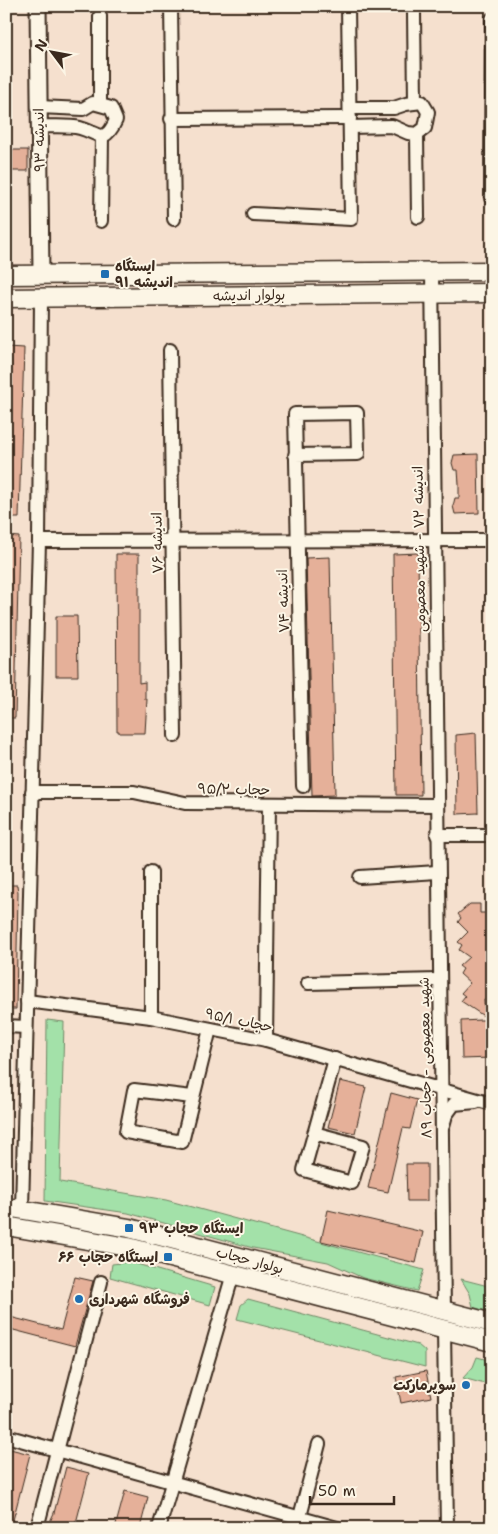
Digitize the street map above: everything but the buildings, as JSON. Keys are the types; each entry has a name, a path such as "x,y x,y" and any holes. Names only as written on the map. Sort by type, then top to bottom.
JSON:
{"main road":[{"name":"بولوار اندیشه","path":"6,275 492,271"},
{"name":"بولوار اندیشه","path":"6,298 492,293"},
{"name":"بولوار حجاب","path":"14,1208 129,1228 492,1323"},
{"name":"بولوار حجاب","path":"6,1226 128,1248 492,1342"},
{"path":"444,1311 444,1330"}],"street":[{"name":"اندیشه ۹۳","path":"38,6 41,274"},
{"path":"171,6 171,119 174,219"},
{"path":"253,214 351,219 348,6"},
{"path":"414,14 414,102"},
{"path":"100,16 100,104"},
{"path":"491,198 492,19"},
{"path":"171,119 350,118 392,126 408,133 418,134 425,128 428,112 422,102 414,102 350,118"},
{"path":"39,107 83,109 94,103 100,104 111,108 116,120 110,131 102,136 94,135 81,128 39,126"},
{"path":"418,134 418,217"},
{"path":"101,221 102,136"},
{"name":"اندیشه ۷۲ - شهید معصومی","path":"432,271 436,805"},
{"path":"14,1208 27,1000 39,541 41,298"},
{"name":"اندیشه ۷۶","path":"170,350 175,736"},
{"name":"اندیشه ۷۴","path":"295,455 358,454 357,413 295,414 295,455 296,541 303,786"},
{"path":"39,541 492,540"},
{"name":"حجاب ۹۵/۲","path":"32,792 134,792 185,803 436,805"},
{"path":"266,1040 269,805"},
{"name":"شهید معصومی - حجاب ۸۹","path":"436,805 444,1311"},
{"path":"437,835 492,835"},
{"path":"151,872 151,1017"},
{"path":"360,877 437,872"},
{"path":"308,983 439,980"},
{"name":"حجاب ۹۵/۱","path":"27,1000 151,1017 266,1040 491,1103"},
{"path":"6,1026 26,1027"},
{"path":"192,1097 134,1090 126,1132 182,1142 210,1029"},
{"path":"314,1133 363,1146 352,1183 304,1170 314,1133 335,1059"},
{"path":"441,1134 446,1115 454,1104 491,1103"},
{"path":"159,1528 233,1274"},
{"path":"37,1528 102,1282"},
{"path":"444,1330 447,1528"},
{"path":"6,1436 172,1482 298,1523 337,1528"},
{"path":"298,1523 319,1444"}],"green space":[{"path":"47,1020 64,1022 60,1182 166,1200 424,1270 417,1291 363,1278 328,1262 253,1248 128,1213 45,1201"},
{"path":"130,1262 215,1287 210,1305 110,1277 112,1264"},
{"path":"461,1279 492,1287 492,1313 473,1307 470,1294"},
{"path":"248,1299 418,1345 425,1351 425,1367 237,1319 241,1305"},
{"path":"477,1357 492,1361 492,1386 463,1378 473,1367"}],"place":[{"name":"ایستگاه اندیشه ۹۱","path":"105,274"},
{"name":"ایستگاه حجاب ۹۳","path":"129,1228"},
{"name":"ایستگاه حجاب ۶۶","path":"168,1257"},
{"name":"فروشگاه شهرداری","path":"79,1299"},
{"name":"سوپرمارکت","path":"466,1385"}]}
